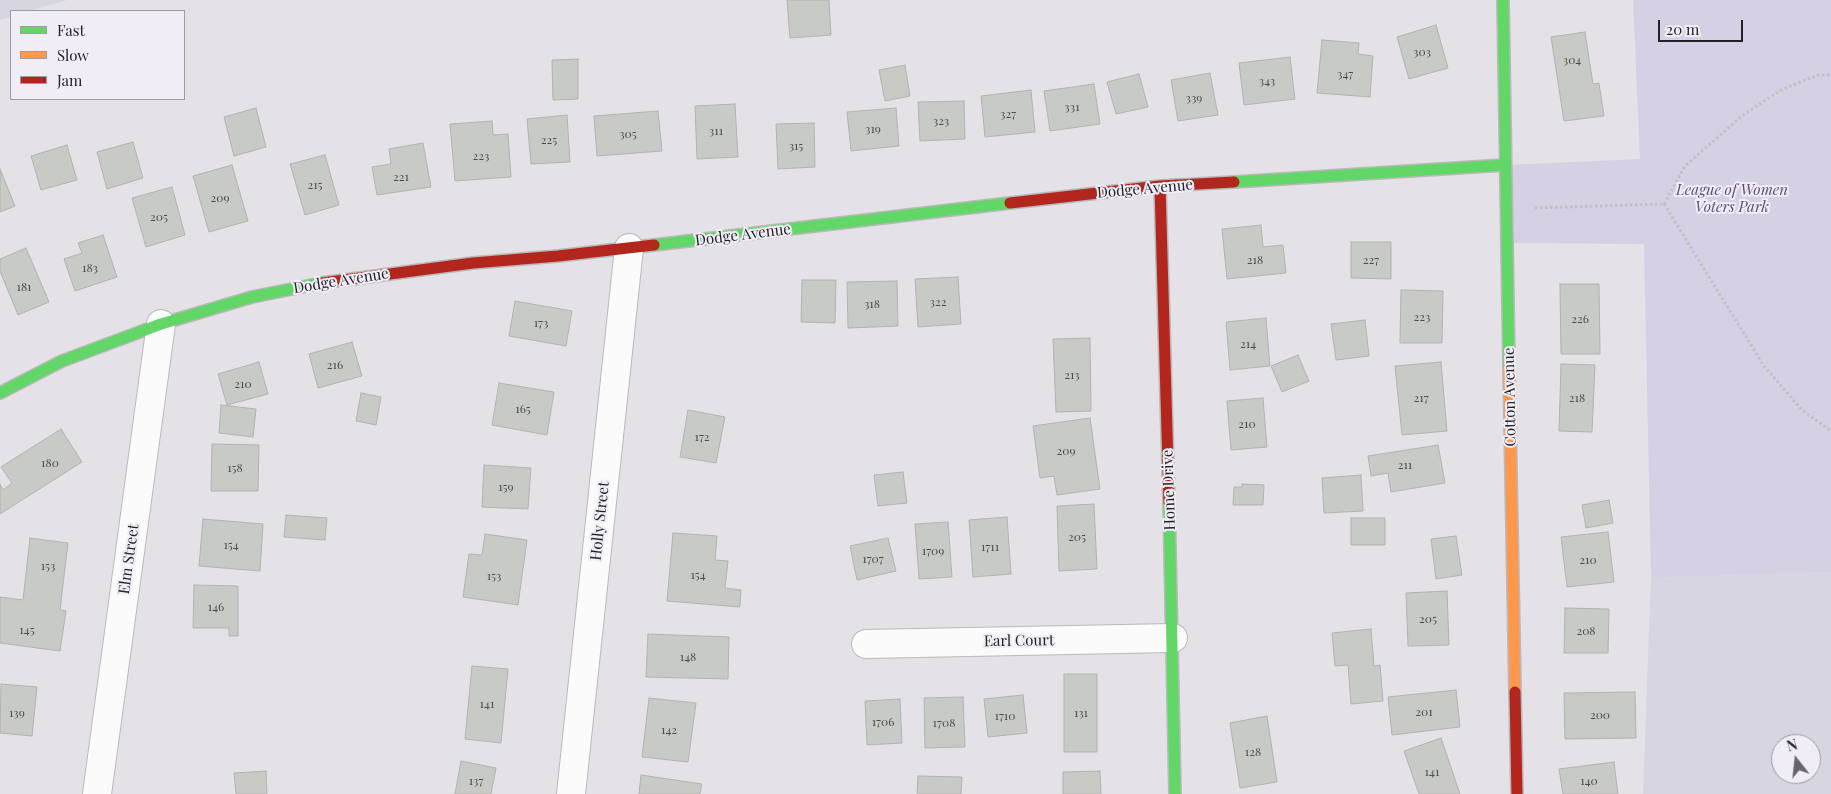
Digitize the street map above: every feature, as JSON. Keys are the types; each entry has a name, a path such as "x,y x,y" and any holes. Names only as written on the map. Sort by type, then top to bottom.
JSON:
{"street":[{"name":"Cotton Avenue","path":"1503,0 1517,794"},
{"name":"Dodge Avenue","path":"0,393 62,361 161,324 252,297 315,284 434,268 629,248 1160,186 1505,165"},
{"name":"Home Drive","path":"1160,186 1173,638 1175,794"},
{"name":"Holly Street","path":"571,794 629,248"},
{"name":"Elm Street","path":"97,794 161,324"},
{"name":"Earl Court","path":"866,644 1173,638"}],"path":[{"path":"1664,204 1685,166 1743,114 1781,90 1818,75 1831,75"},
{"path":"1507,209 1664,204"},
{"path":"1664,204 1764,366 1802,410 1831,431"}],"shaded area":[{"path":"0,0 67,0 33,10 10,10 10,17 0,20"},
{"path":"1831,572 1831,794 1643,794 1651,578"}],"green space":[{"name":"League of Women Voters Park","path":"1633,0 1831,0 1831,572 1651,578 1644,244 1507,243 1505,165 1640,159"}],"building":[{"path":"787,0 829,0 831,35 790,38"},
{"path":"1436,25 1448,68 1409,79 1397,37"},
{"path":"1585,32 1593,84 1599,83 1604,116 1564,121 1551,37"},
{"path":"1322,40 1359,43 1358,54 1373,56 1370,97 1317,93"},
{"path":"1290,57 1295,99 1244,105 1239,63"},
{"path":"578,59 578,99 553,100 552,60"},
{"path":"905,65 910,96 885,101 879,70"},
{"path":"1210,73 1218,115 1178,121 1171,80"},
{"path":"1139,74 1148,107 1116,114 1107,82"},
{"path":"1094,84 1100,124 1050,131 1044,91"},
{"path":"1031,90 1035,132 985,137 981,96"},
{"path":"964,101 965,139 920,141 918,102"},
{"path":"735,104 738,157 697,159 695,106"},
{"path":"256,108 266,147 234,156 224,117"},
{"path":"896,108 899,146 851,151 847,112"},
{"path":"658,111 662,151 597,156 594,116"},
{"path":"567,115 570,162 531,164 527,119"},
{"path":"492,121 493,135 508,134 511,177 455,181 450,124"},
{"path":"814,123 815,167 778,169 776,124"},
{"path":"133,142 143,178 107,189 97,152"},
{"path":"423,143 431,187 377,195 372,167 391,164 389,149"},
{"path":"67,145 77,180 41,190 31,156"},
{"path":"325,155 339,205 305,215 290,164"},
{"path":"232,165 248,221 209,232 193,176"},
{"path":"0,169 15,206 0,212"},
{"path":"172,187 185,235 146,247 132,198"},
{"path":"1261,225 1263,247 1283,245 1286,273 1227,279 1222,229"},
{"path":"103,235 117,277 75,291 64,259 82,253 78,243"},
{"path":"1351,242 1391,242 1391,279 1351,278"},
{"path":"26,248 49,302 18,315 0,271 0,259"},
{"path":"958,277 961,324 918,327 915,279"},
{"path":"802,280 836,280 835,323 801,322"},
{"path":"897,281 898,326 848,328 847,282"},
{"path":"1560,284 1599,284 1600,354 1561,354"},
{"path":"1401,290 1443,291 1442,343 1400,343"},
{"path":"515,301 572,311 566,346 509,336"},
{"path":"1266,318 1270,366 1230,370 1226,322"},
{"path":"1365,320 1369,356 1336,360 1331,324"},
{"path":"1090,338 1091,411 1056,412 1053,339"},
{"path":"352,342 362,376 318,388 309,354"},
{"path":"1298,355 1309,381 1282,392 1271,366"},
{"path":"259,362 268,394 227,405 218,374"},
{"path":"1441,362 1447,431 1402,435 1395,366"},
{"path":"1561,364 1595,365 1592,432 1559,431"},
{"path":"499,383 554,392 547,435 492,425"},
{"path":"361,393 381,397 376,425 356,421"},
{"path":"1263,398 1267,447 1231,450 1227,401"},
{"path":"221,405 256,409 253,437 219,433"},
{"path":"688,410 725,417 716,463 680,457"},
{"path":"1090,418 1100,489 1057,495 1054,476 1040,478 1033,426"},
{"path":"61,429 82,462 0,514 0,484 3,490 12,483 1,467"},
{"path":"212,444 259,445 258,491 211,491"},
{"path":"1438,445 1445,483 1391,492 1388,473 1371,476 1368,456"},
{"path":"484,465 531,468 528,509 482,507"},
{"path":"903,472 907,503 878,506 874,475"},
{"path":"1361,475 1363,511 1324,513 1322,478"},
{"path":"1242,484 1264,485 1263,505 1233,505 1234,487 1242,487"},
{"path":"1609,500 1613,523 1586,528 1582,505"},
{"path":"1094,504 1097,569 1059,571 1057,506"},
{"path":"286,515 327,518 325,540 284,537"},
{"path":"1007,517 1011,574 973,577 969,520"},
{"path":"1351,518 1385,518 1385,545 1351,545"},
{"path":"203,519 263,524 260,571 199,566"},
{"path":"948,522 952,577 919,579 915,524"},
{"path":"1608,532 1614,582 1567,587 1561,537"},
{"path":"673,533 717,536 715,560 728,561 725,588 741,590 740,607 667,601"},
{"path":"485,534 527,540 518,605 463,597 469,554 482,555"},
{"path":"1456,536 1462,575 1436,579 1431,539"},
{"path":"30,538 68,543 60,610 66,611 60,651 0,643 0,597 23,600"},
{"path":"888,538 896,571 857,580 850,546"},
{"path":"194,585 238,586 238,636 229,636 229,628 193,628"},
{"path":"1447,591 1449,645 1408,646 1406,593"},
{"path":"1565,608 1609,609 1608,653 1564,653"},
{"path":"1371,629 1374,666 1380,665 1383,701 1351,704 1348,665 1335,666 1332,633"},
{"path":"648,634 729,637 728,679 646,677"},
{"path":"472,666 508,669 501,743 465,739"},
{"path":"1064,674 1097,674 1097,752 1064,752"},
{"path":"1,684 37,687 32,736 0,733"},
{"path":"1456,690 1460,727 1392,735 1388,697"},
{"path":"1635,692 1636,738 1565,739 1564,693"},
{"path":"1023,695 1027,733 988,737 984,699"},
{"path":"963,697 965,747 925,748 924,698"},
{"path":"649,698 696,703 688,762 642,757"},
{"path":"900,699 902,743 867,745 865,701"},
{"path":"1267,716 1277,782 1240,788 1230,723"},
{"path":"1441,738 1460,794 1419,794 1404,751"},
{"path":"461,761 496,768 491,794 455,794"},
{"path":"1614,762 1618,794 1563,794 1559,769"},
{"path":"266,771 267,794 236,794 234,773"},
{"path":"1100,771 1101,794 1063,794 1063,772"},
{"path":"641,775 702,784 700,794 639,794"},
{"path":"918,776 962,777 961,794 917,794"}],"traffic: fast":[{"path":"1503,0 1509,366"},
{"path":"1234,182 1505,165"},
{"path":"654,245 1010,203"},
{"path":"0,393 62,361 161,324 252,297 322,283"},
{"path":"1169,502 1175,794"}],"traffic: slow":[{"path":"1509,366 1515,692"}],"traffic: jam":[{"path":"1010,203 1160,186 1234,182"},
{"path":"1160,186 1169,502"},
{"path":"322,283 473,263 654,245"},
{"path":"1515,692 1517,794"}]}
